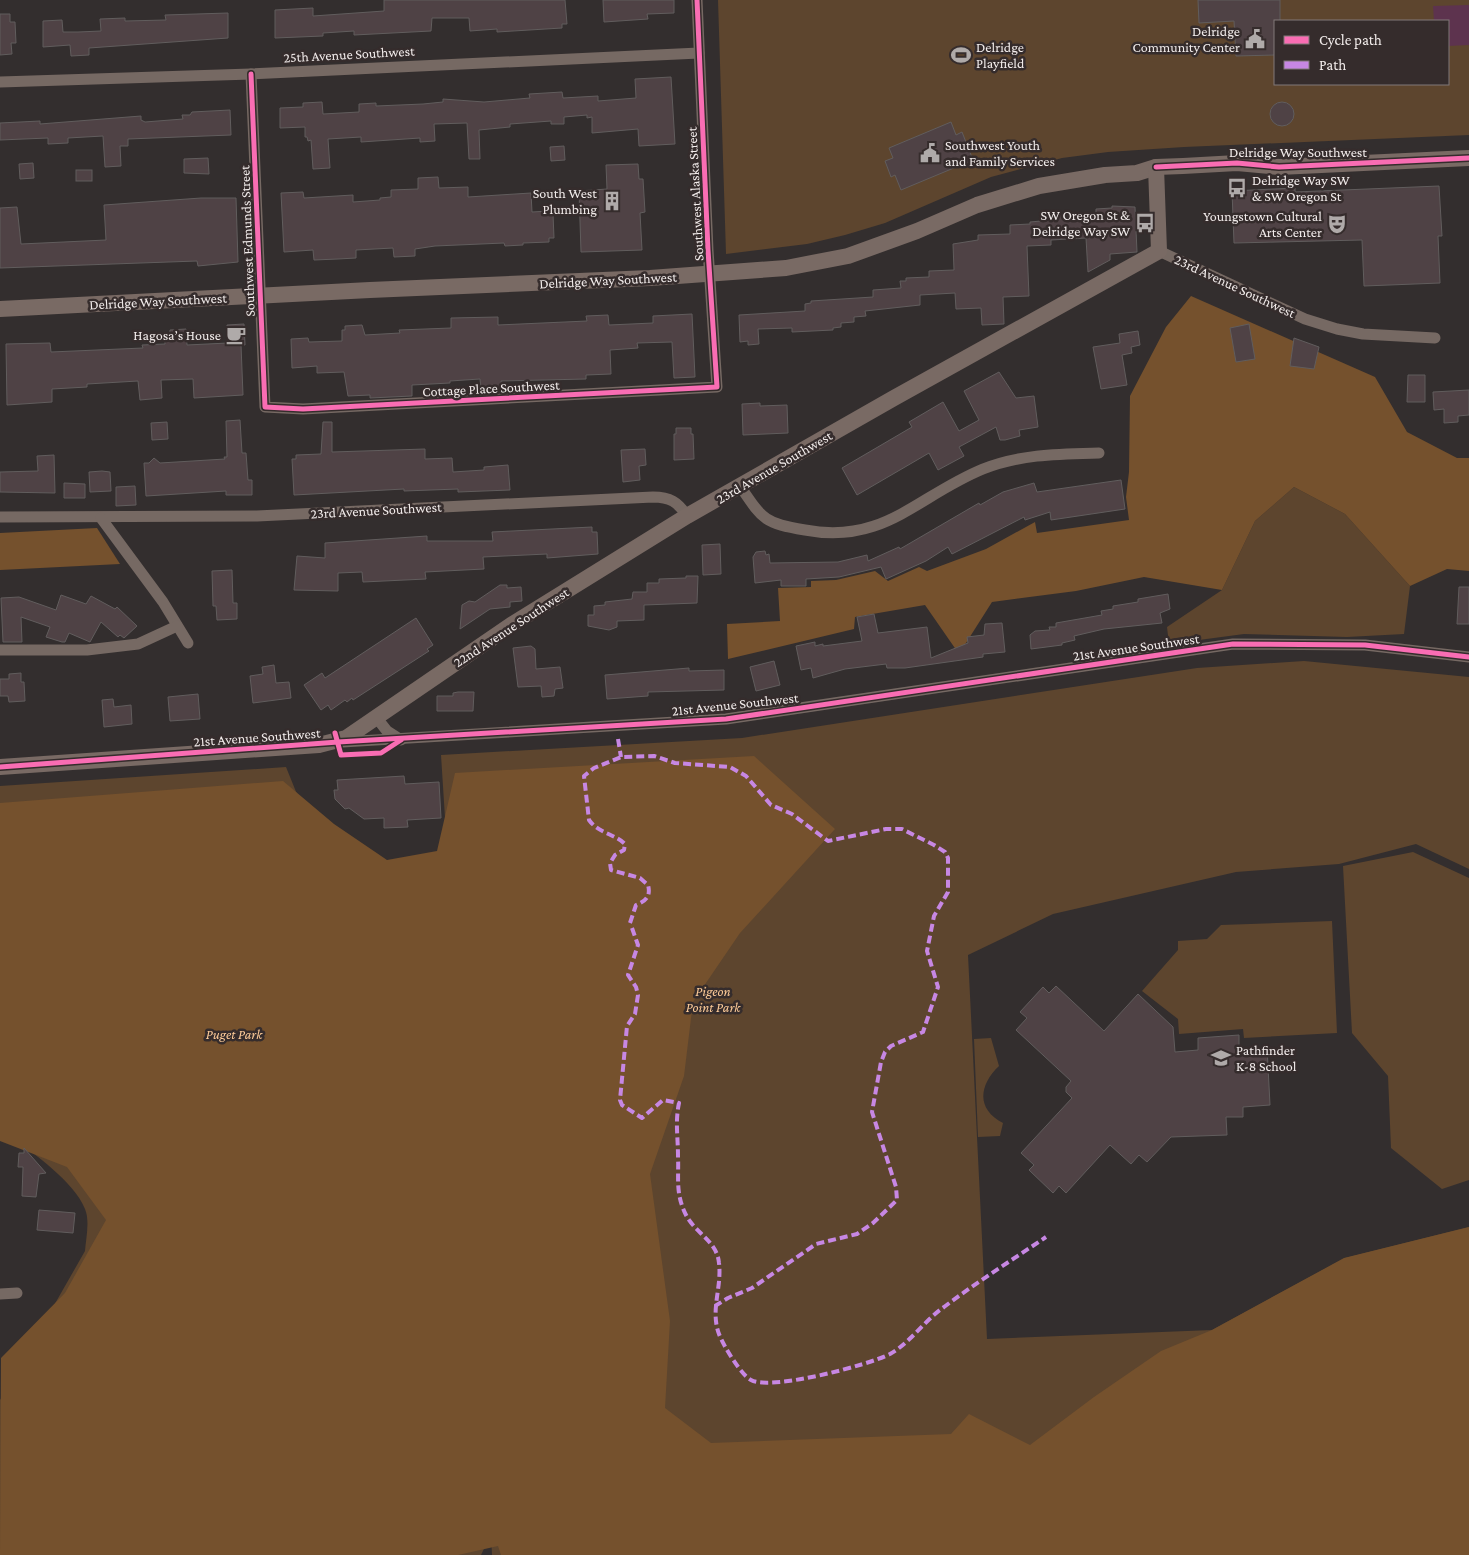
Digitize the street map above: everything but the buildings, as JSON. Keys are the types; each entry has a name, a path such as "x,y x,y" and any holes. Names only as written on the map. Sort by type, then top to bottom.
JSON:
{"main road":[{"name":"Delridge Way Southwest","path":"0,309 711,275 786,268 848,256 917,231 977,205 1039,186 1105,175 1137,173 1156,167 1237,163 1279,167 1469,158"},
{"path":"1156,167 1159,251"},
{"name":"23rd Avenue Southwest","path":"687,516 1159,251"},
{"name":"22nd Avenue Southwest","path":"338,742 511,625 687,516"},
{"name":"21st Avenue Southwest","path":"0,767 338,742"}],"street":[{"name":"Southwest Alaska Street","path":"697,0 718,387"},
{"name":"25th Avenue Southwest","path":"0,82 251,74 699,52"},
{"name":"Southwest Edmunds Street","path":"251,74 265,407"},
{"name":"23rd Avenue Southwest","path":"1159,251 1305,319 1336,329 1363,334 1435,338"},
{"name":"Cottage Place Southwest","path":"265,407 304,409 718,387"},
{"path":"740,486 760,515 769,522 822,533 849,534 873,528 893,519 992,466 1044,454 1099,453"},
{"name":"23rd Avenue Southwest","path":"0,517 257,516 653,497 671,499 679,504 687,516"},
{"path":"101,518 163,602 188,643"},
{"path":"0,650 88,650 138,644 177,626"},
{"name":"21st Avenue Southwest","path":"338,742 401,740 726,719 1233,644 1365,646 1469,657"},
{"path":"376,717 387,731 401,740"},
{"path":"0,1294 17,1293"}],"green space":[{"name":"Delridge Playfield","path":"718,0 1469,0 1469,135 1184,147 1108,152 1062,158 991,177 885,223 807,244 726,254"},
{"path":"1191,296 1375,377 1407,432 1457,458 1469,458 1469,571 1447,569 1410,586 1345,514 1294,487 1255,521 1222,590 1144,577 1076,591 992,602 959,654 925,605 855,617 854,629 728,659 727,624 780,621 778,588 811,587 811,581 836,580 875,571 888,581 919,567 927,571 986,549 1035,522 1037,533 1129,520 1126,497 1129,472 1130,396 1166,327"},
{"path":"1294,487 1345,514 1410,586 1404,634 1347,637 1244,634 1169,644 1167,627 1222,590 1255,521"},
{"path":"97,528 120,564 0,570 0,533"},
{"path":"1304,661 1469,677 1469,869 1416,844 1339,864 1236,872 1053,914 968,955 987,1339 1212,1330 1345,1258 1469,1227 1469,1426 658,1555 492,1555 491,1534 481,1555 0,1555 0,1400 85,1251 87,1224 85,1209 72,1188 11,1135 0,1131 0,786 286,767 303,809 325,827 450,896 441,755 742,738 1197,668"},
{"name":"Puget Park","path":"754,756 835,829 740,933 693,1002 684,1076 650,1174 670,1321 665,1408 711,1443 951,1434 969,1414 1030,1445 1094,1397 1161,1351 1212,1330 1344,1258 1469,1227 1469,1555 501,1555 498,1546 458,1555 0,1555 1,1358 65,1293 106,1220 67,1167 0,1141 0,803 283,781 334,824 387,860 437,851 455,773"},
{"path":"1413,852 1469,878 1469,1180 1442,1189 1391,1148 1388,1076 1352,1033 1343,866"},
{"path":"1332,921 1337,1033 1244,1038 1243,1029 1179,1034 1178,1019 1142,991 1178,950 1178,941 1207,939 1221,925"},
{"path":"991,1038 999,1066 987,1081 983,1096 988,1111 1003,1123 1000,1136 978,1137 974,1039"}],"shaded area":[{"path":"1469,5 1469,45 1449,46 1449,20 1434,20 1433,6"}],"marked path":[{"path":"618,739 621,757"},
{"path":"630,923 636,905 643,902 648,895 648,885 640,878 611,870 610,863 615,855 624,850 625,844 597,828 589,820 584,776 594,768 621,757 654,756 675,763 730,767 746,776 771,805 792,814 828,841 886,829 902,829 934,845 945,852 948,858 948,892 934,916 927,951 938,987 923,1032 891,1046 885,1052 881,1062 872,1112 896,1187 897,1200 873,1223 857,1234 816,1244 752,1288 728,1298 715,1306"},
{"path":"632,928 638,945 628,975 636,987 638,995 635,1014 627,1026 620,1100 622,1105 642,1118 663,1100 679,1103 677,1130 680,1200 690,1221 710,1243 717,1255 719,1281 716,1316 719,1334 728,1352 751,1380 762,1382 798,1380 842,1370 890,1354 904,1344 944,1307 1046,1237"}],"cycle path":[{"path":"251,74 265,407 303,409 717,387 708,250 697,0"},
{"path":"1156,167 1237,163 1279,167 1469,158"},
{"path":"0,767 338,742 726,719 1233,644 1365,645 1469,657"},
{"path":"335,733 341,755 381,753 401,740"}],"place":[{"name":"Delridge Community Center","path":"1255,39"},
{"name":"Delridge Playfield","path":"961,55"},
{"name":"Southwest Youth and Family Services","path":"930,153"},
{"name":"Delridge Way SW & SW Oregon St","path":"1237,188"},
{"name":"South West Plumbing","path":"612,201"},
{"name":"SW Oregon St & Delridge Way SW","path":"1145,223"},
{"name":"Youngstown Cultural Arts Center","path":"1337,224"},
{"name":"Hagosa’s House","path":"236,335"},
{"name":"Pathfinder K-8 School","path":"1221,1058"}],"park label":[{"name":"Pigeon Point Park","path":"713,1000"}]}
